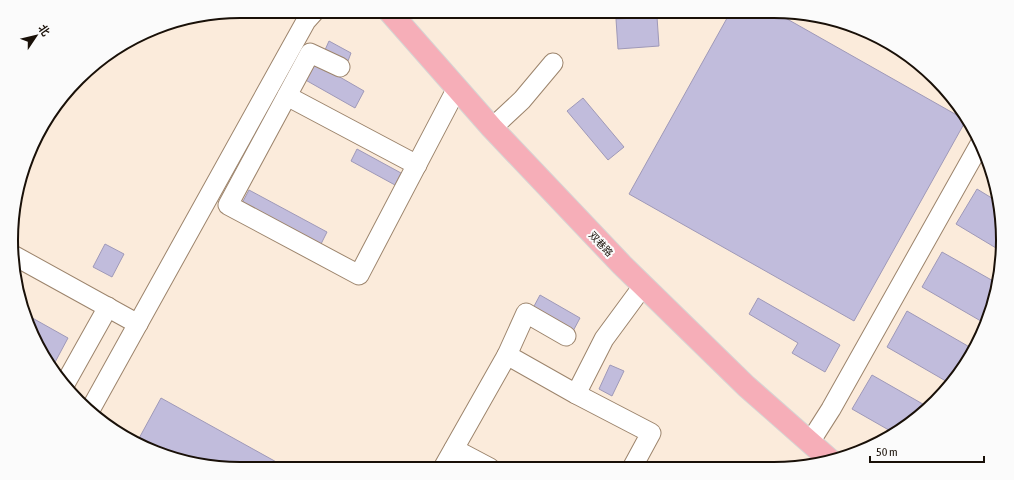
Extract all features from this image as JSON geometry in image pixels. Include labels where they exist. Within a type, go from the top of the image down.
[{"type":"main road","name":"双巷路","points":[[395,18],[492,128],[622,265],[746,386],[825,456]]},
{"type":"street","points":[[93,406],[309,18]]},
{"type":"street","points":[[340,67],[310,53],[228,205],[359,275],[457,88]]},
{"type":"street","points":[[492,128],[522,100],[553,63]]},
{"type":"street","points":[[287,96],[417,165]]},
{"type":"street","points":[[810,442],[831,409],[977,150]]},
{"type":"street","points":[[18,258],[138,324]]},
{"type":"street","points":[[576,394],[604,339],[643,286]]},
{"type":"street","points":[[68,379],[108,307]]},
{"type":"street","points":[[447,462],[507,355],[526,313],[566,336]]},
{"type":"street","points":[[507,355],[576,394],[651,433],[635,462]]},
{"type":"street","points":[[454,449],[479,462]]},
{"type":"building","points":[[657,18],[659,46],[618,49],[616,19]]},
{"type":"building","points":[[727,18],[785,18],[958,116],[963,125],[854,321],[629,194]]},
{"type":"building","points":[[329,41],[351,53],[348,61],[325,50]]},
{"type":"building","points":[[312,61],[364,91],[355,108],[302,78]]},
{"type":"building","points":[[583,98],[624,147],[608,160],[567,111]]},
{"type":"building","points":[[357,149],[401,173],[395,185],[351,161]]},
{"type":"building","points":[[977,189],[992,198],[996,225],[996,248],[956,224]]},
{"type":"building","points":[[249,190],[327,232],[319,248],[241,205]]},
{"type":"building","points":[[105,244],[124,254],[112,277],[93,267]]},
{"type":"building","points":[[942,252],[992,281],[980,321],[922,287]]},
{"type":"building","points":[[540,295],[580,318],[572,333],[532,310]]},
{"type":"building","points":[[758,298],[840,345],[825,372],[792,353],[798,343],[749,314]]},
{"type":"building","points":[[907,311],[968,346],[959,363],[945,381],[887,347]]},
{"type":"building","points":[[33,318],[68,338],[55,363],[41,338]]},
{"type":"building","points":[[610,365],[624,371],[612,396],[599,389]]},
{"type":"building","points":[[872,375],[923,404],[889,430],[852,409]]},
{"type":"building","points":[[161,398],[276,462],[225,462],[197,458],[169,450],[139,438]]}]
